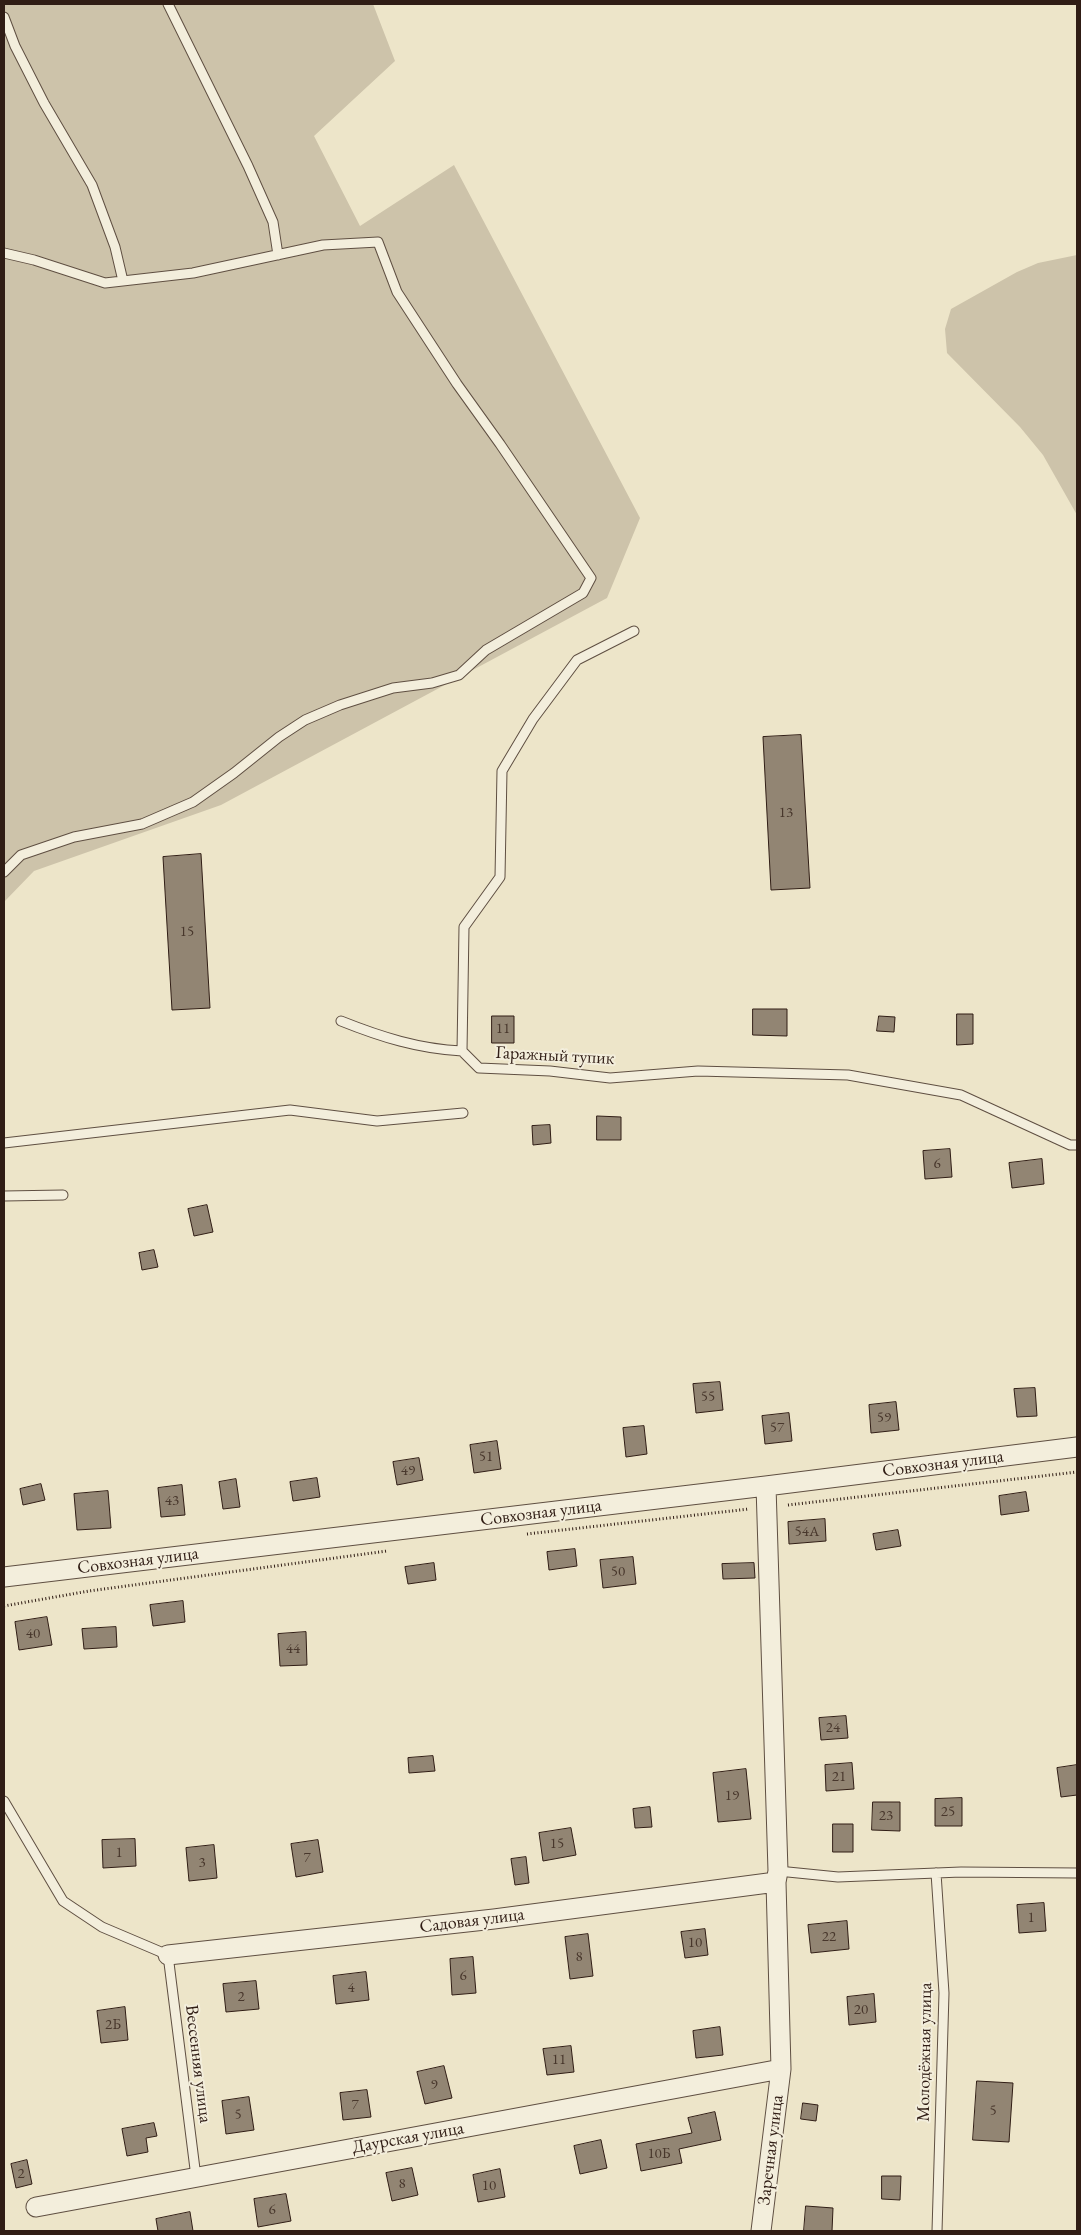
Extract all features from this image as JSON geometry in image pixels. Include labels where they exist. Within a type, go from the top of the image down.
[{"type":"street","name":"Совхозная улица","points":[[4,1577],[1077,1447]]},
{"type":"street","name":"Заречная улица","points":[[761,2231],[780,2069],[777,1876],[766,1486]]},
{"type":"street","name":"Садовая улица","points":[[168,1955],[494,1919],[777,1876]]},
{"type":"street","name":"Даурская улица","points":[[36,2207],[780,2069]]},
{"type":"lane","points":[[168,4],[248,166],[273,222],[278,255]]},
{"type":"lane","points":[[4,17],[15,46],[44,102],[92,185],[115,246],[123,281]]},
{"type":"lane","points":[[4,253],[34,260],[105,283],[193,273],[323,245],[378,242],[397,292],[457,384],[591,578],[583,593],[486,650],[459,675],[432,683],[393,688],[305,720],[193,802],[142,824],[74,837],[21,855],[4,872]]},
{"type":"lane","points":[[341,1021],[382,1038],[434,1050],[462,1052],[464,927],[500,877],[502,771],[533,719],[577,660],[634,631]]},
{"type":"lane","name":"Гаражный тупик","points":[[462,1052],[479,1068],[550,1070],[610,1078],[698,1070],[848,1075],[961,1095],[1073,1145]]},
{"type":"lane","points":[[4,1143],[290,1110],[377,1121],[463,1113]]},
{"type":"lane","points":[[4,1196],[63,1195]]},
{"type":"lane","points":[[4,1801],[63,1901],[102,1927],[168,1955]]},
{"type":"lane","points":[[777,1876],[838,1877],[936,1873],[1077,1873]]},
{"type":"lane","name":"Молодёжная улица","points":[[936,1873],[944,1993],[937,2231]]},
{"type":"lane","name":"Вессенняя улица","points":[[168,1955],[196,2177]]},
{"type":"path","points":[[788,1505],[1077,1472]]},
{"type":"path","points":[[521,1535],[755,1508]]},
{"type":"path","points":[[4,1606],[89,1591],[394,1550]]},
{"type":"shaded area","points":[[4,4],[373,4],[395,61],[314,136],[360,226],[454,165],[640,518],[607,598],[221,805],[34,871],[4,902]]},
{"type":"shaded area","points":[[1077,255],[1077,515],[1043,455],[1020,427],[947,353],[945,329],[951,309],[1017,272],[1038,263]]},
{"type":"building","points":[[801,735],[810,888],[771,890],[763,737]]},
{"type":"building","points":[[201,854],[210,1008],[172,1010],[163,857]]},
{"type":"building","points":[[753,1009],[787,1009],[787,1036],[753,1035]]},
{"type":"building","points":[[957,1014],[973,1014],[973,1044],[957,1045]]},
{"type":"building","points":[[492,1016],[514,1016],[514,1043],[492,1043]]},
{"type":"building","points":[[879,1016],[895,1017],[894,1032],[877,1031]]},
{"type":"building","points":[[597,1116],[621,1117],[621,1140],[597,1140]]},
{"type":"building","points":[[550,1125],[551,1143],[533,1145],[532,1126]]},
{"type":"building","points":[[950,1149],[952,1177],[925,1179],[923,1151]]},
{"type":"building","points":[[1042,1159],[1044,1184],[1012,1188],[1009,1163]]},
{"type":"building","points":[[207,1205],[213,1232],[194,1236],[188,1209]]},
{"type":"building","points":[[154,1250],[158,1267],[142,1270],[139,1253]]},
{"type":"building","points":[[720,1382],[723,1410],[696,1413],[693,1384]]},
{"type":"building","points":[[1035,1388],[1037,1416],[1017,1417],[1014,1389]]},
{"type":"building","points":[[896,1402],[899,1430],[871,1433],[869,1405]]},
{"type":"building","points":[[789,1413],[792,1441],[765,1444],[762,1416]]},
{"type":"building","points":[[644,1426],[647,1454],[626,1457],[623,1428]]},
{"type":"building","points":[[497,1441],[501,1469],[474,1473],[470,1445]]},
{"type":"building","points":[[419,1458],[423,1480],[397,1485],[393,1462]]},
{"type":"building","points":[[317,1478],[320,1497],[293,1501],[290,1482]]},
{"type":"building","points":[[236,1479],[240,1507],[223,1509],[219,1482]]},
{"type":"building","points":[[41,1484],[45,1500],[23,1505],[20,1489]]},
{"type":"building","points":[[182,1485],[185,1515],[161,1517],[158,1488]]},
{"type":"building","points":[[108,1491],[111,1528],[77,1530],[74,1494]]},
{"type":"building","points":[[1026,1492],[1029,1511],[1001,1515],[999,1496]]},
{"type":"building","points":[[825,1519],[826,1541],[789,1544],[788,1522]]},
{"type":"building","points":[[898,1530],[901,1546],[876,1550],[873,1534]]},
{"type":"building","points":[[575,1549],[577,1566],[549,1570],[547,1552]]},
{"type":"building","points":[[633,1557],[636,1584],[603,1588],[600,1560]]},
{"type":"building","points":[[434,1563],[436,1580],[408,1584],[405,1567]]},
{"type":"building","points":[[754,1563],[755,1578],[723,1579],[722,1564]]},
{"type":"building","points":[[183,1601],[185,1622],[153,1626],[150,1605]]},
{"type":"building","points":[[47,1617],[52,1645],[19,1650],[15,1622]]},
{"type":"building","points":[[116,1627],[117,1647],[84,1649],[82,1629]]},
{"type":"building","points":[[306,1632],[307,1665],[280,1666],[278,1634]]},
{"type":"building","points":[[846,1716],[848,1738],[821,1740],[819,1718]]},
{"type":"building","points":[[433,1756],[435,1771],[409,1773],[408,1758]]},
{"type":"building","points":[[852,1763],[854,1789],[826,1791],[825,1765]]},
{"type":"building","points":[[1077,1765],[1077,1795],[1061,1797],[1057,1768]]},
{"type":"building","points":[[746,1769],[751,1819],[718,1822],[713,1773]]},
{"type":"building","points":[[962,1798],[962,1826],[935,1826],[935,1799]]},
{"type":"building","points":[[873,1802],[900,1802],[900,1831],[872,1830]]},
{"type":"building","points":[[650,1807],[652,1827],[635,1828],[633,1809]]},
{"type":"building","points":[[833,1824],[853,1824],[853,1852],[833,1852]]},
{"type":"building","points":[[571,1828],[576,1855],[543,1861],[539,1833]]},
{"type":"building","points":[[135,1839],[136,1866],[103,1868],[102,1840]]},
{"type":"building","points":[[318,1840],[323,1872],[296,1877],[291,1844]]},
{"type":"building","points":[[214,1845],[217,1878],[189,1881],[186,1848]]},
{"type":"building","points":[[526,1857],[529,1883],[515,1885],[511,1859]]},
{"type":"building","points":[[1044,1903],[1046,1931],[1019,1933],[1017,1905]]},
{"type":"building","points":[[847,1921],[849,1949],[811,1953],[808,1925]]},
{"type":"building","points":[[705,1929],[708,1955],[685,1958],[681,1932]]},
{"type":"building","points":[[588,1934],[593,1976],[570,1979],[565,1937]]},
{"type":"building","points":[[473,1957],[476,1993],[452,1995],[450,1959]]},
{"type":"building","points":[[366,1972],[369,2000],[336,2004],[333,1976]]},
{"type":"building","points":[[256,1981],[259,2009],[226,2012],[223,1984]]},
{"type":"building","points":[[874,1994],[876,2022],[849,2025],[847,1997]]},
{"type":"building","points":[[125,2007],[128,2040],[101,2043],[97,2011]]},
{"type":"building","points":[[720,2027],[723,2055],[696,2058],[693,2031]]},
{"type":"building","points":[[571,2046],[574,2072],[547,2075],[543,2049]]},
{"type":"building","points":[[444,2066],[452,2098],[425,2104],[417,2072]]},
{"type":"building","points":[[977,2081],[1013,2083],[1009,2142],[973,2140]]},
{"type":"building","points":[[367,2090],[371,2117],[343,2120],[340,2093]]},
{"type":"building","points":[[249,2097],[254,2130],[226,2134],[222,2101]]},
{"type":"building","points":[[803,2103],[818,2105],[816,2121],[801,2119]]},
{"type":"building","points":[[715,2112],[721,2140],[679,2149],[682,2163],[641,2171],[636,2144],[692,2133],[688,2118]]},
{"type":"building","points":[[154,2123],[157,2136],[146,2138],[148,2152],[127,2156],[122,2129]]},
{"type":"building","points":[[601,2140],[607,2168],[580,2174],[574,2146]]},
{"type":"building","points":[[27,2160],[32,2184],[16,2188],[11,2164]]},
{"type":"building","points":[[412,2168],[418,2195],[392,2201],[386,2173]]},
{"type":"building","points":[[500,2169],[505,2197],[478,2202],[473,2175]]},
{"type":"building","points":[[882,2176],[901,2176],[900,2200],[882,2199]]},
{"type":"building","points":[[286,2194],[291,2221],[258,2227],[254,2199]]},
{"type":"building","points":[[806,2206],[833,2208],[832,2231],[804,2231]]},
{"type":"building","points":[[190,2212],[193,2231],[158,2231],[156,2219]]}]
